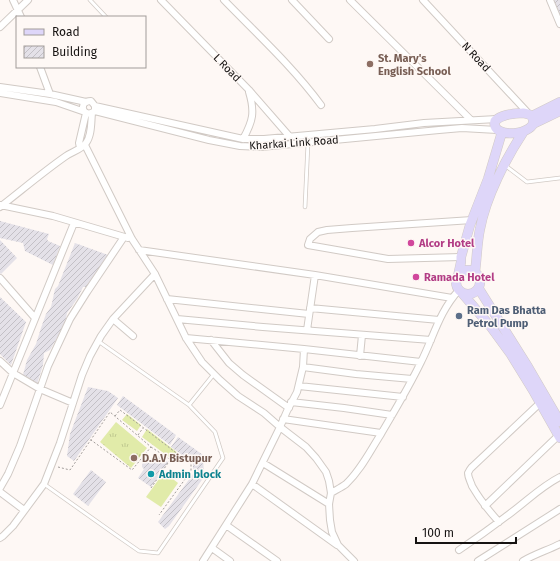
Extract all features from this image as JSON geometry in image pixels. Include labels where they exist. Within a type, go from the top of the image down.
[{"type":"main road","points":[[531,118],[560,102]]},
{"type":"main road","points":[[531,118],[530,128],[524,131],[509,134],[499,131],[494,124],[497,119],[506,115],[513,114],[531,118],[560,111]]},
{"type":"main road","points":[[499,131],[488,179],[472,220],[461,258],[456,280],[457,286],[500,338],[559,436]]},
{"type":"main road","points":[[475,272],[483,216],[510,152],[524,131]]},
{"type":"main road","points":[[458,276],[462,271],[469,270],[479,275],[481,280],[481,285],[475,292],[467,294],[461,291]]},
{"type":"main road","points":[[479,289],[528,367],[560,422]]},
{"type":"street","points":[[13,0],[21,16]]},
{"type":"street","points":[[0,27],[28,0]]},
{"type":"street","name":"L Road","points":[[161,0],[249,90],[290,137]]},
{"type":"street","points":[[224,0],[293,71],[321,105]]},
{"type":"street","points":[[292,0],[329,39]]},
{"type":"street","points":[[350,0],[471,120]]},
{"type":"street","name":"N Road","points":[[423,0],[531,118]]},
{"type":"street","points":[[550,0],[560,24]]},
{"type":"street","points":[[40,68],[50,94]]},
{"type":"street","name":"Kharkai Link Road","points":[[0,87],[50,94],[86,102],[92,101],[91,111]]},
{"type":"street","points":[[243,139],[250,127],[252,115],[252,104],[249,90]]},
{"type":"street","name":"Kharkai Link Road","points":[[0,93],[56,102],[188,135],[240,146],[261,148],[454,129],[499,131]]},
{"type":"street","points":[[86,102],[83,106],[91,111],[243,139],[290,137],[424,123],[497,119]]},
{"type":"street","points":[[1,206],[58,161],[82,146],[88,140],[91,129],[91,111]]},
{"type":"street","points":[[82,146],[132,238],[155,274],[186,338],[202,362],[238,396],[264,413],[306,447],[326,472],[331,493],[329,504],[330,520],[332,532],[338,545]]},
{"type":"street","points":[[1,206],[53,216],[132,238]]},
{"type":"street","points":[[461,258],[388,259],[308,245],[310,239],[318,232],[327,230],[472,220]]},
{"type":"street","points":[[0,405],[74,223]]},
{"type":"street","points":[[0,488],[8,474],[20,446],[48,366],[70,319],[124,237]]},
{"type":"street","points":[[139,250],[316,275],[452,298]]},
{"type":"street","points":[[0,538],[13,526],[44,484],[52,465],[82,375],[98,341],[113,320],[155,274]]},
{"type":"street","points":[[307,330],[316,275]]},
{"type":"street","points":[[0,278],[35,318]]},
{"type":"street","points":[[331,493],[346,484],[357,472],[403,397],[421,362],[444,308],[452,298],[461,291]]},
{"type":"street","points":[[167,299],[439,320]]},
{"type":"street","points":[[177,319],[431,340]]},
{"type":"street","points":[[113,320],[133,336]]},
{"type":"street","points":[[360,356],[362,335]]},
{"type":"street","points":[[186,338],[421,362]]},
{"type":"street","points":[[211,340],[234,367],[259,387],[290,405],[344,408],[392,415]]},
{"type":"street","points":[[204,561],[252,484],[297,392],[304,350]]},
{"type":"street","points":[[0,361],[13,373],[40,389],[73,403]]},
{"type":"street","points":[[302,367],[412,379]]},
{"type":"street","points":[[299,386],[403,397]]},
{"type":"street","points":[[499,522],[477,494],[468,475],[469,472],[471,468],[540,403]]},
{"type":"street","points":[[283,420],[381,433]]},
{"type":"street","points":[[485,506],[559,436]]},
{"type":"street","points":[[263,463],[329,504]]},
{"type":"street","points":[[459,550],[499,522],[536,492],[560,477]]},
{"type":"street","points":[[252,484],[338,545],[354,561]]},
{"type":"street","points":[[0,492],[24,510]]},
{"type":"street","points":[[478,561],[560,509]]},
{"type":"street","points":[[226,525],[277,561]]},
{"type":"street","points":[[523,561],[560,544]]},
{"type":"street","points":[[212,548],[230,561]]},
{"type":"lane","points":[[90,0],[105,16]]},
{"type":"lane","points":[[305,207],[308,143]]},
{"type":"lane","points":[[504,165],[527,182],[560,178]]},
{"type":"lane","points":[[44,484],[139,551],[158,553],[223,458],[214,432],[189,405],[98,341]]},
{"type":"lane","points":[[189,405],[214,374]]},
{"type":"path","points":[[115,416],[120,410],[191,464],[191,471],[159,516]]},
{"type":"path","points":[[52,465],[70,470],[110,412],[151,447],[170,460],[174,462],[179,455]]},
{"type":"path","points":[[138,436],[143,428]]},
{"type":"path","points":[[91,440],[132,470],[151,447]]},
{"type":"path","points":[[151,488],[170,460]]},
{"type":"green space","points":[[127,414],[141,425],[137,431],[122,420]]},
{"type":"green space","points":[[116,422],[147,448],[131,468],[100,442]]},
{"type":"green space","points":[[147,429],[178,453],[173,460],[142,437]]},
{"type":"green space","points":[[164,472],[178,483],[161,507],[146,497]]},
{"type":"building","points":[[552,0],[560,0],[560,17]]},
{"type":"building","points":[[0,221],[49,234],[47,239],[48,241],[60,246],[53,265],[25,251],[23,243],[0,238]]},
{"type":"building","points":[[0,240],[17,258],[1,274],[0,273]]},
{"type":"building","points":[[75,243],[108,255],[87,287],[83,287],[67,313],[65,323],[50,350],[44,353],[43,365],[37,384],[23,375],[27,360],[36,344],[46,314],[51,307],[55,289],[58,286]]},
{"type":"building","points":[[0,297],[26,322],[11,365],[0,354]]},
{"type":"building","points":[[88,387],[108,391],[118,398],[74,461],[67,456],[70,434]]},
{"type":"building","points":[[123,396],[176,435],[170,445],[117,405]]},
{"type":"building","points":[[178,437],[203,455],[204,477],[169,526],[165,529],[158,522],[193,474],[193,463],[171,447]]},
{"type":"building","name":"Admin block","points":[[155,454],[168,462],[151,487],[138,478],[144,469],[142,464],[150,461]]},
{"type":"building","points":[[91,470],[106,482],[88,506],[73,494]]},
{"type":"place","name":"St. Mary's English School","points":[[370,64]]},
{"type":"place","name":"Alcor Hotel","points":[[411,243]]},
{"type":"place","name":"Ramada Hotel","points":[[416,277]]},
{"type":"place","name":"Ram Das Bhatta Petrol Pump","points":[[459,316]]},
{"type":"place","name":"D.A.V Bistupur","points":[[134,458]]},
{"type":"place","name":"Admin block","points":[[151,474]]}]
